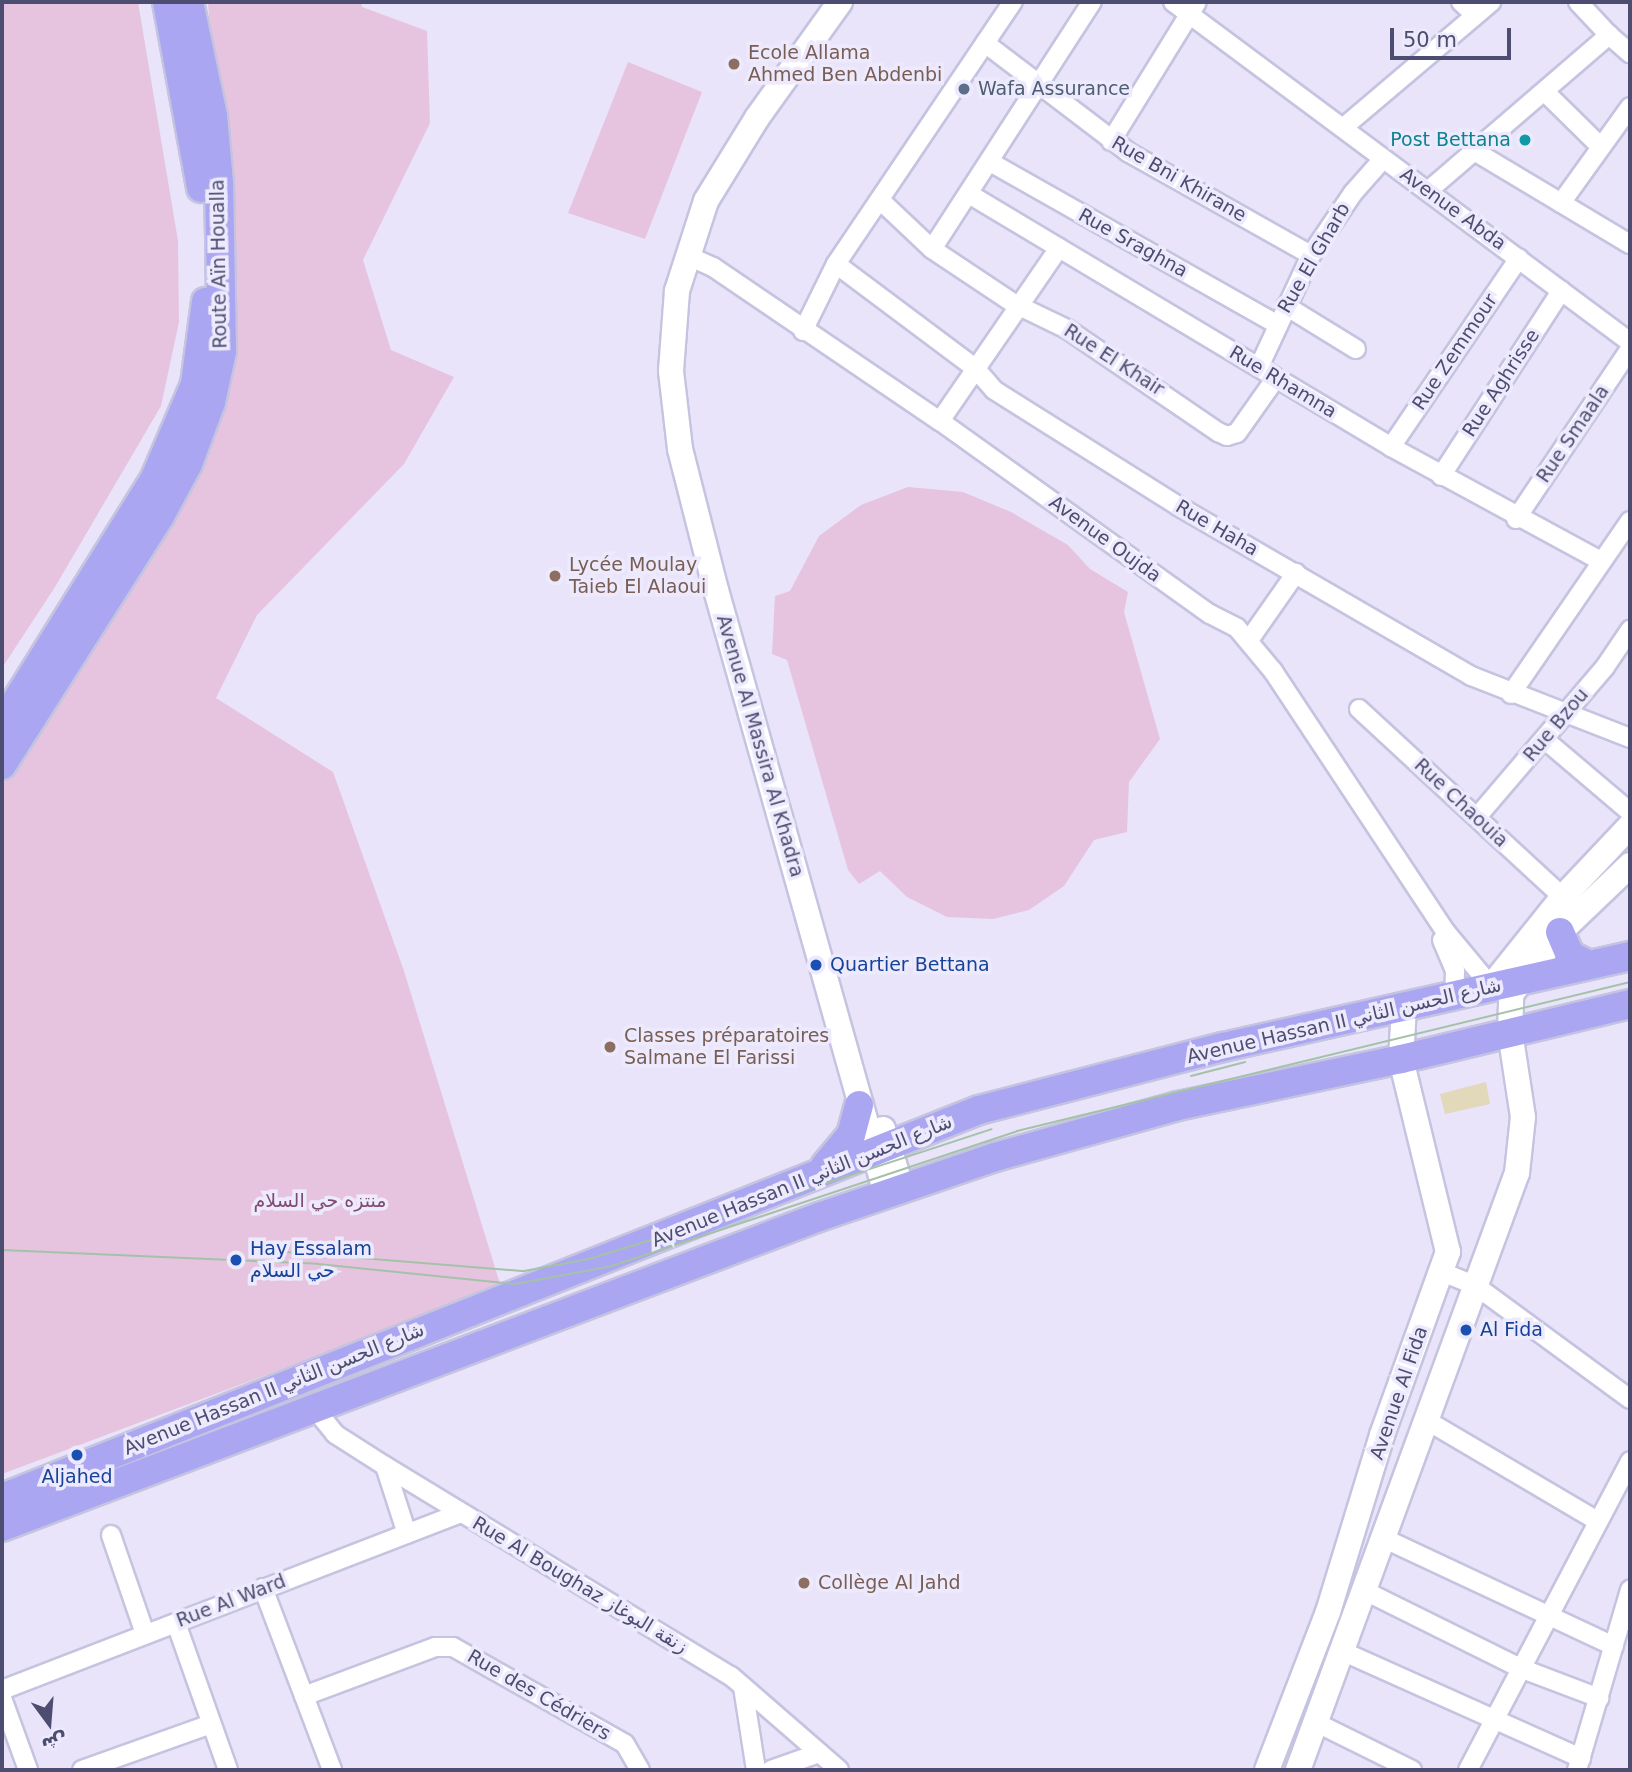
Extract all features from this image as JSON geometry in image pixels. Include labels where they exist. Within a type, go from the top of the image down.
[{"type":"highway","name":"Route Aïn Houalla","points":[[2,724],[155,478],[195,384],[206,312],[204,220],[197,153],[167,2]]},
{"type":"highway","name":"Route Aïn Houalla","points":[[2,765],[160,516],[188,464],[211,402],[222,351],[219,183],[213,116],[189,2]]},
{"type":"highway","points":[[1560,932],[1570,955],[1587,964]]},
{"type":"highway","name":"Avenue Hassan II شارع الحسن الثاني","points":[[2,1498],[534,1284],[677,1232],[820,1170],[1031,1094],[1630,956]]},
{"type":"highway","name":"Avenue Hassan II شارع الحسن الثاني","points":[[2,1527],[894,1191],[1178,1106],[1401,1059],[1509,1020],[1630,1004]]},
{"type":"highway","points":[[820,1170],[851,1135],[859,1105]]},
{"type":"main road","name":"Avenue Al Massira Al Khadra","points":[[840,2],[738,146],[706,201],[671,341],[672,400],[680,449],[859,1105],[879,1148]]},
{"type":"main road","name":"Avenue Al Massira Al Khadra","points":[[857,2],[745,160],[692,258],[685,360],[692,441],[879,1148],[894,1191]]},
{"type":"main road","points":[[1490,988],[1563,897],[1630,826]]},
{"type":"main road","points":[[1509,1020],[1518,981],[1560,932],[1630,865]]},
{"type":"main road","name":"Avenue Al Fida","points":[[1268,1770],[1328,1612],[1382,1435],[1448,1252],[1446,1232],[1401,1059],[1404,1007]]},
{"type":"main road","name":"Avenue Al Fida","points":[[1298,1770],[1476,1286],[1522,1145],[1523,1117],[1509,1020]]},
{"type":"main road","points":[[1382,1435],[1416,1447]]},
{"type":"street","points":[[803,331],[836,264],[1013,2]]},
{"type":"street","points":[[932,249],[1092,2]]},
{"type":"street","name":"Avenue Abda","points":[[1173,2],[1193,8],[1345,126],[1383,159],[1429,190],[1630,342]]},
{"type":"street","points":[[1461,2],[1475,15]]},
{"type":"street","points":[[1345,126],[1491,2]]},
{"type":"street","points":[[1578,2],[1630,53]]},
{"type":"street","points":[[1111,141],[1193,8]]},
{"type":"street","points":[[1429,190],[1609,35]]},
{"type":"street","name":"Rue Bni Khirane","points":[[985,43],[1111,141],[1311,255]]},
{"type":"street","points":[[1545,92],[1600,146]]},
{"type":"street","points":[[1561,202],[1630,107]]},
{"type":"street","points":[[1476,152],[1561,202],[1627,235]]},
{"type":"street","name":"Rue El Gharb","points":[[1259,367],[1276,324],[1311,255],[1353,193],[1383,159]]},
{"type":"street","name":"Rue Sraghna","points":[[990,162],[1276,324]]},
{"type":"street","name":"Rue Rhamna","points":[[969,194],[1391,447],[1516,519],[1601,561]]},
{"type":"street","name":"Rue El Khair","points":[[880,200],[932,249],[1013,303],[1024,305],[1227,436],[1244,425],[1276,378]]},
{"type":"street","points":[[940,421],[975,368],[1024,305],[1059,248]]},
{"type":"street","name":"Rue Zemmour","points":[[1391,447],[1519,257]]},
{"type":"street","name":"Avenue Oujda","points":[[692,258],[940,421],[1249,640],[1378,825],[1433,913],[1490,988],[1509,1020]]},
{"type":"street","name":"Rue Haha","points":[[836,264],[975,368],[993,390],[1082,447],[1296,573],[1511,694],[1630,738]]},
{"type":"street","name":"Rue Aghrisse","points":[[1441,476],[1561,291]]},
{"type":"street","points":[[1286,306],[1356,349]]},
{"type":"street","name":"Rue Smaala","points":[[1516,519],[1630,349]]},
{"type":"street","points":[[1511,694],[1630,521]]},
{"type":"street","points":[[1249,640],[1296,573]]},
{"type":"street","name":"Rue Bzou","points":[[1477,817],[1544,740],[1630,630]]},
{"type":"street","name":"Rue Chaouia","points":[[1359,709],[1563,897]]},
{"type":"street","points":[[1544,740],[1630,812]]},
{"type":"street","name":"Avenue Oujda","points":[[1433,913],[1455,971],[1454,996]]},
{"type":"street","points":[[1442,1272],[1476,1286],[1630,1399]]},
{"type":"street","name":"Rue Al Boughaz زنقة البوغاز","points":[[315,1409],[335,1434],[743,1686],[839,1770]]},
{"type":"street","points":[[1426,1420],[1596,1520]]},
{"type":"street","points":[[1468,1770],[1545,1616],[1630,1461]]},
{"type":"street","points":[[385,1466],[407,1534]]},
{"type":"street","name":"Rue Al Ward","points":[[2,1690],[460,1513]]},
{"type":"street","points":[[111,1535],[145,1634]]},
{"type":"street","points":[[1383,1538],[1614,1646]]},
{"type":"street","points":[[263,1588],[332,1770]]},
{"type":"street","points":[[1344,1651],[1579,1764],[1630,1590]]},
{"type":"street","points":[[1365,1591],[1520,1668],[1599,1698]]},
{"type":"street","points":[[176,1623],[228,1770]]},
{"type":"street","name":"Rue des Cédriers","points":[[304,1696],[435,1647],[453,1647],[625,1744],[640,1770]]},
{"type":"street","points":[[743,1686],[755,1770]]},
{"type":"street","points":[[2,1698],[28,1770]]},
{"type":"street","points":[[1317,1723],[1412,1770]]},
{"type":"street","points":[[82,1770],[211,1724]]},
{"type":"street","points":[[771,1770],[819,1753]]},
{"type":"green space","points":[[2,2],[138,2],[178,241],[179,322],[161,406],[55,587],[2,668]]},
{"type":"green space","name":"منتزه حي السلام","points":[[208,2],[361,2],[362,7],[427,31],[430,123],[363,260],[391,350],[454,377],[404,464],[257,615],[216,698],[333,772],[404,971],[501,1287],[2,1474],[2,752],[151,515],[228,294]]},
{"type":"green space","points":[[628,62],[702,92],[645,239],[568,213]]},
{"type":"green space","points":[[908,487],[963,492],[1011,512],[1068,545],[1090,569],[1128,592],[1124,612],[1160,739],[1129,782],[1127,832],[1094,840],[1064,886],[1029,910],[993,919],[947,917],[907,897],[880,871],[859,884],[848,870],[787,660],[772,654],[775,596],[790,591],[819,536],[861,505]]},
{"type":"shaded area","points":[[1486,1082],[1490,1104],[1445,1114],[1440,1094]]},
{"type":"tram line","points":[[2,1250],[318,1264],[515,1284],[612,1266],[1017,1131],[1630,982]]},
{"type":"tram line","points":[[1191,1076],[1245,1062]]},
{"type":"tram line","points":[[286,1252],[524,1271],[589,1259],[992,1129]]},
{"type":"place","name":"Ecole Allama Ahmed Ben Abdenbi","points":[[734,64]]},
{"type":"place","name":"Wafa Assurance","points":[[964,89]]},
{"type":"place","name":"Post Bettana","points":[[1525,140]]},
{"type":"place","name":"Lycée Moulay Taieb El Alaoui","points":[[555,576]]},
{"type":"place","name":"Quartier Bettana","points":[[816,965]]},
{"type":"place","name":"Classes préparatoires Salmane El Farissi","points":[[610,1047]]},
{"type":"place","name":"Hay Essalam حي السلام","points":[[236,1260]]},
{"type":"place","name":"Al Fida","points":[[1466,1330]]},
{"type":"place","name":"Aljahed","points":[[77,1455]]},
{"type":"place","name":"Collège Al Jahd","points":[[804,1583]]}]
